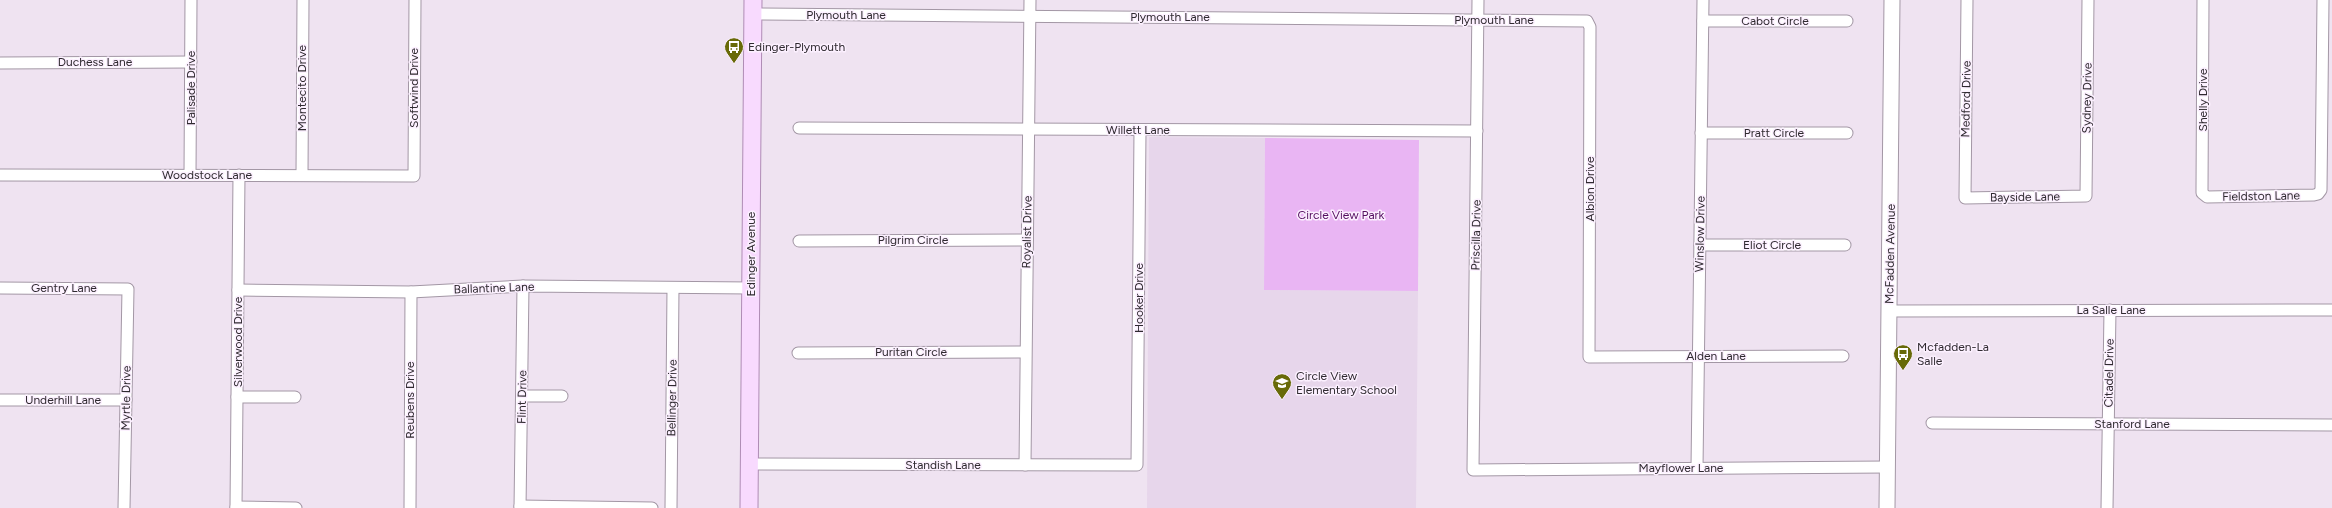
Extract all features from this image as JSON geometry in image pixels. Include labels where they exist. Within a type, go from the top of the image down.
[{"type":"main road","name":"Edinger Avenue","points":[[749,508],[753,7]]},
{"type":"street","name":"Palisade Drive","points":[[190,175],[191,0]]},
{"type":"street","name":"Montecito Drive","points":[[302,175],[303,0]]},
{"type":"street","name":"Softwind Drive","points":[[414,176],[415,0]]},
{"type":"street","name":"Royalist Drive","points":[[1025,465],[1025,352],[1030,0]]},
{"type":"street","name":"Priscilla Drive","points":[[1473,470],[1478,0]]},
{"type":"street","name":"Winslow Drive","points":[[1697,468],[1703,0]]},
{"type":"street","name":"McFadden Avenue","points":[[1887,508],[1892,0]]},
{"type":"street","name":"Medford Drive","points":[[1965,198],[1967,0]]},
{"type":"street","name":"Sydney Drive","points":[[2086,196],[2088,0]]},
{"type":"street","name":"Shelly Drive","points":[[2203,0],[2202,194],[2207,197]]},
{"type":"street","name":"Fieldston Lane","points":[[2207,197],[2318,194],[2322,185],[2323,0]]},
{"type":"street","name":"Plymouth Lane","points":[[753,7],[1029,16],[1587,21]]},
{"type":"street","name":"Cabot Circle","points":[[1703,20],[1847,21]]},
{"type":"street","name":"Albion Drive","points":[[1587,21],[1590,27],[1589,357]]},
{"type":"street","name":"Duchess Lane","points":[[0,63],[191,62]]},
{"type":"street","name":"Willett Lane","points":[[799,128],[1477,131]]},
{"type":"street","name":"Hooker Drive","points":[[1137,466],[1140,130]]},
{"type":"street","name":"Pratt Circle","points":[[1701,133],[1847,133]]},
{"type":"street","name":"Woodstock Lane","points":[[0,175],[414,176]]},
{"type":"street","name":"Silverwood Drive","points":[[236,507],[239,175]]},
{"type":"street","name":"Bayside Lane","points":[[1965,198],[2086,196]]},
{"type":"street","name":"Pilgrim Circle","points":[[799,241],[1027,240]]},
{"type":"street","name":"Eliot Circle","points":[[1700,245],[1845,245]]},
{"type":"street","name":"Ballantine Lane","points":[[238,290],[411,292],[523,286],[751,288]]},
{"type":"street","name":"Flint Drive","points":[[520,507],[523,286]]},
{"type":"street","name":"Gentry Lane","points":[[0,288],[128,289]]},
{"type":"street","name":"Bellinger Drive","points":[[670,508],[673,288]]},
{"type":"street","name":"Myrtle Drive","points":[[124,508],[128,289]]},
{"type":"street","name":"Reubens Drive","points":[[410,508],[411,292]]},
{"type":"street","name":"Citadel Drive","points":[[2107,508],[2110,310]]},
{"type":"street","name":"La Salle Lane","points":[[1889,311],[2332,310]]},
{"type":"street","name":"Puritan Circle","points":[[798,353],[1025,352]]},
{"type":"street","name":"Alden Lane","points":[[1589,357],[1843,356]]},
{"type":"street","points":[[522,396],[562,396]]},
{"type":"street","points":[[237,397],[295,397]]},
{"type":"street","name":"Underhill Lane","points":[[0,400],[126,400]]},
{"type":"street","name":"Stanford Lane","points":[[1932,423],[2332,425]]},
{"type":"street","name":"Standish Lane","points":[[749,464],[1137,466]]},
{"type":"street","name":"Mayflower Lane","points":[[1473,470],[1888,467]]},
{"type":"street","points":[[236,507],[296,508]]},
{"type":"street","points":[[520,507],[652,508]]},
{"type":"shaded area","name":"Circle View Elementary School","points":[[1149,137],[1265,138],[1264,290],[1418,291],[1416,508],[1147,508]]},
{"type":"green space","name":"Circle View Park","points":[[1265,138],[1419,140],[1418,291],[1264,290]]},
{"type":"place","name":"Edinger-Plymouth","points":[[734,64]]},
{"type":"place","name":"Mcfadden-La Salle","points":[[1903,371]]},
{"type":"place","name":"Circle View Elementary School","points":[[1282,400]]}]
